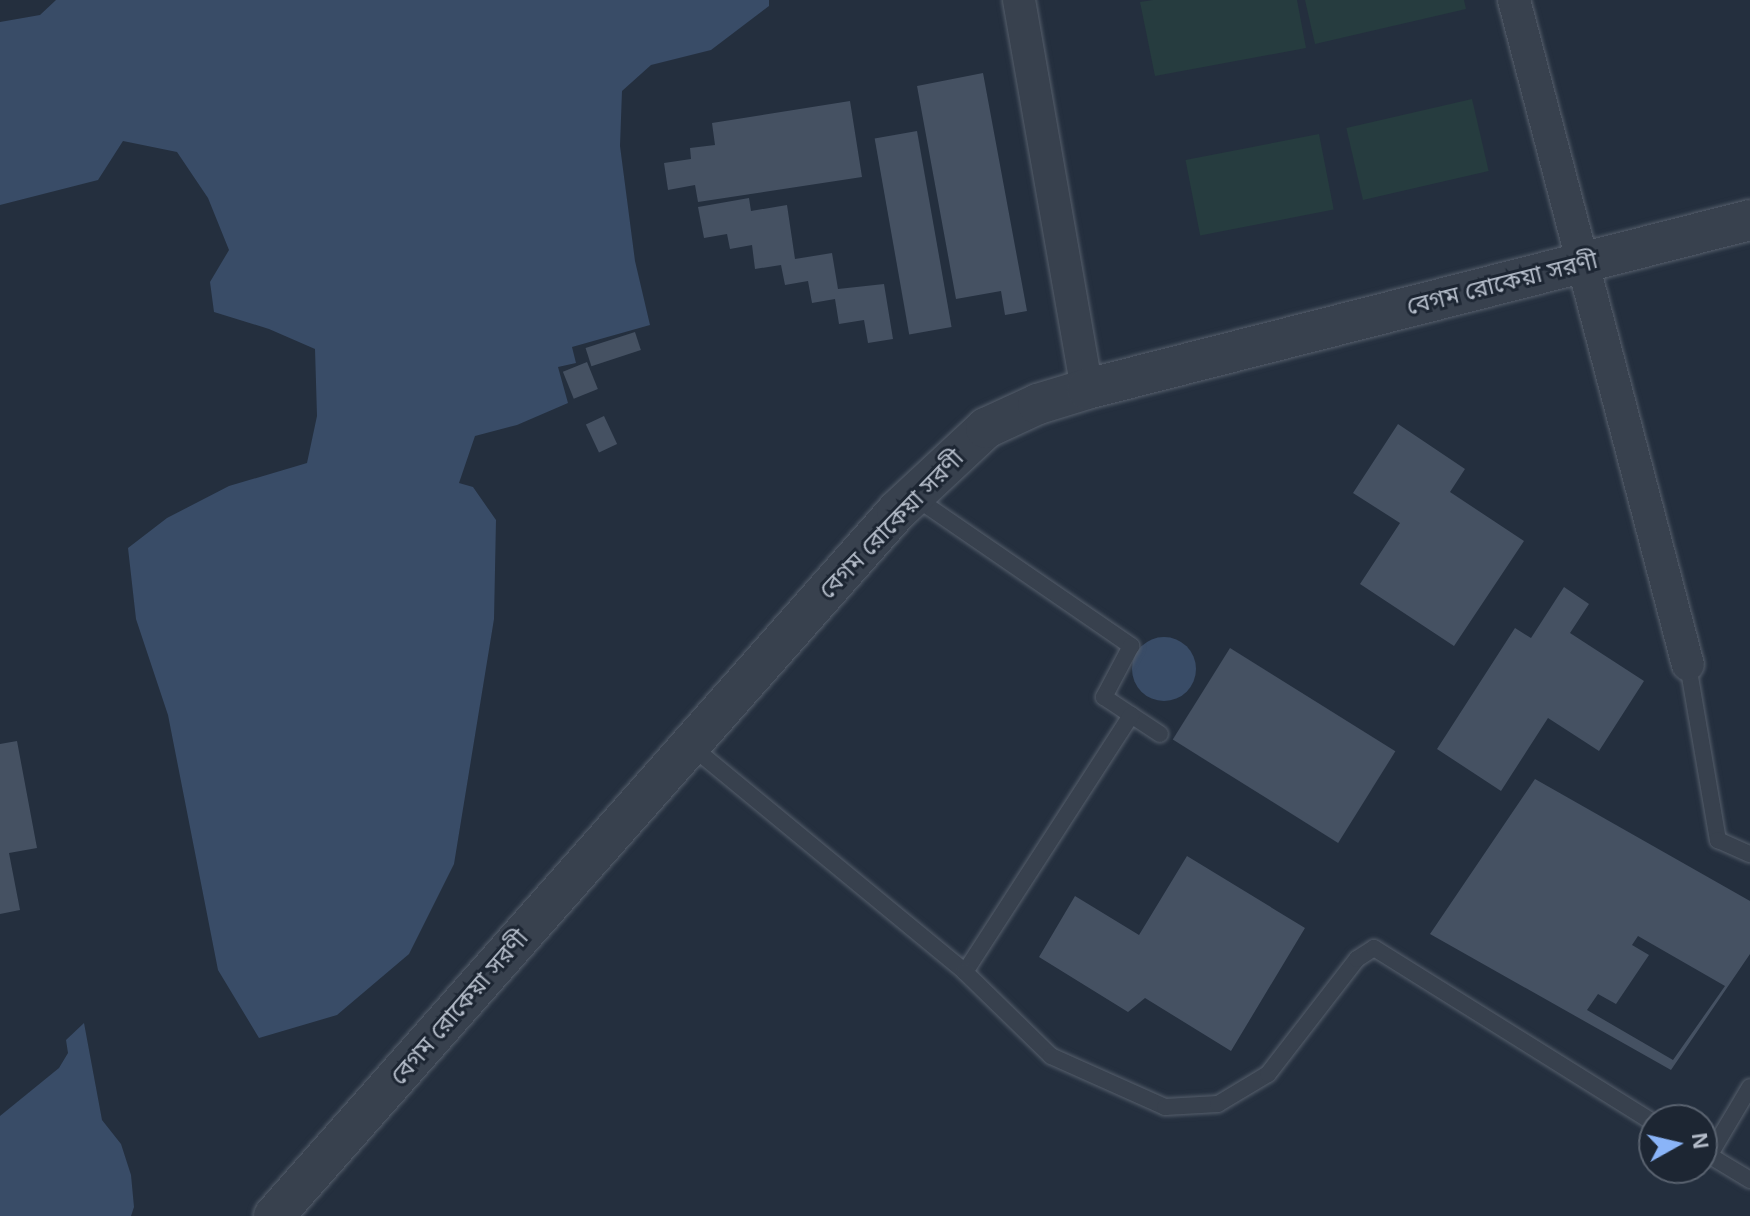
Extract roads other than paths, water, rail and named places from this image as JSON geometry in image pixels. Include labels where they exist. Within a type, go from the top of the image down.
[{"type":"street","points":[[1019,0],[1087,389]]},
{"type":"street","points":[[1514,0],[1688,665]]},
{"type":"street","name":"বেগম রোকেয়া সরণী","points":[[274,1216],[912,495],[986,428],[1038,404],[1087,389],[1750,220]]},
{"type":"lane","points":[[912,495],[1131,646],[1104,697],[1160,734]]},
{"type":"lane","points":[[1688,665],[1718,840],[1750,854]]},
{"type":"lane","points":[[965,972],[1131,715]]},
{"type":"lane","points":[[690,745],[965,972],[1051,1056],[1165,1107],[1218,1104],[1268,1074],[1357,959],[1374,948],[1638,1113]]},
{"type":"lane","points":[[1718,1136],[1750,1087]]},
{"type":"lane","points":[[1718,1161],[1750,1180]]},
{"type":"water","points":[[56,0],[769,0],[769,6],[711,50],[651,65],[622,91],[620,146],[635,261],[650,325],[572,347],[576,363],[558,367],[568,403],[517,425],[475,436],[459,483],[473,487],[496,520],[494,619],[454,864],[409,954],[337,1015],[259,1038],[218,970],[168,715],[136,619],[128,548],[167,518],[229,486],[307,463],[317,416],[315,349],[269,329],[214,312],[210,282],[229,250],[208,198],[177,152],[123,141],[98,180],[0,205],[0,22],[40,15]]},
{"type":"water","points":[[1164,637],[1182,643],[1190,651],[1196,669],[1190,687],[1182,695],[1164,701],[1146,695],[1138,687],[1132,669],[1138,651],[1146,643]]},
{"type":"water","points":[[84,1023],[102,1120],[121,1144],[131,1175],[134,1207],[131,1216],[0,1216],[0,1116],[59,1068],[68,1053],[66,1040]]}]
